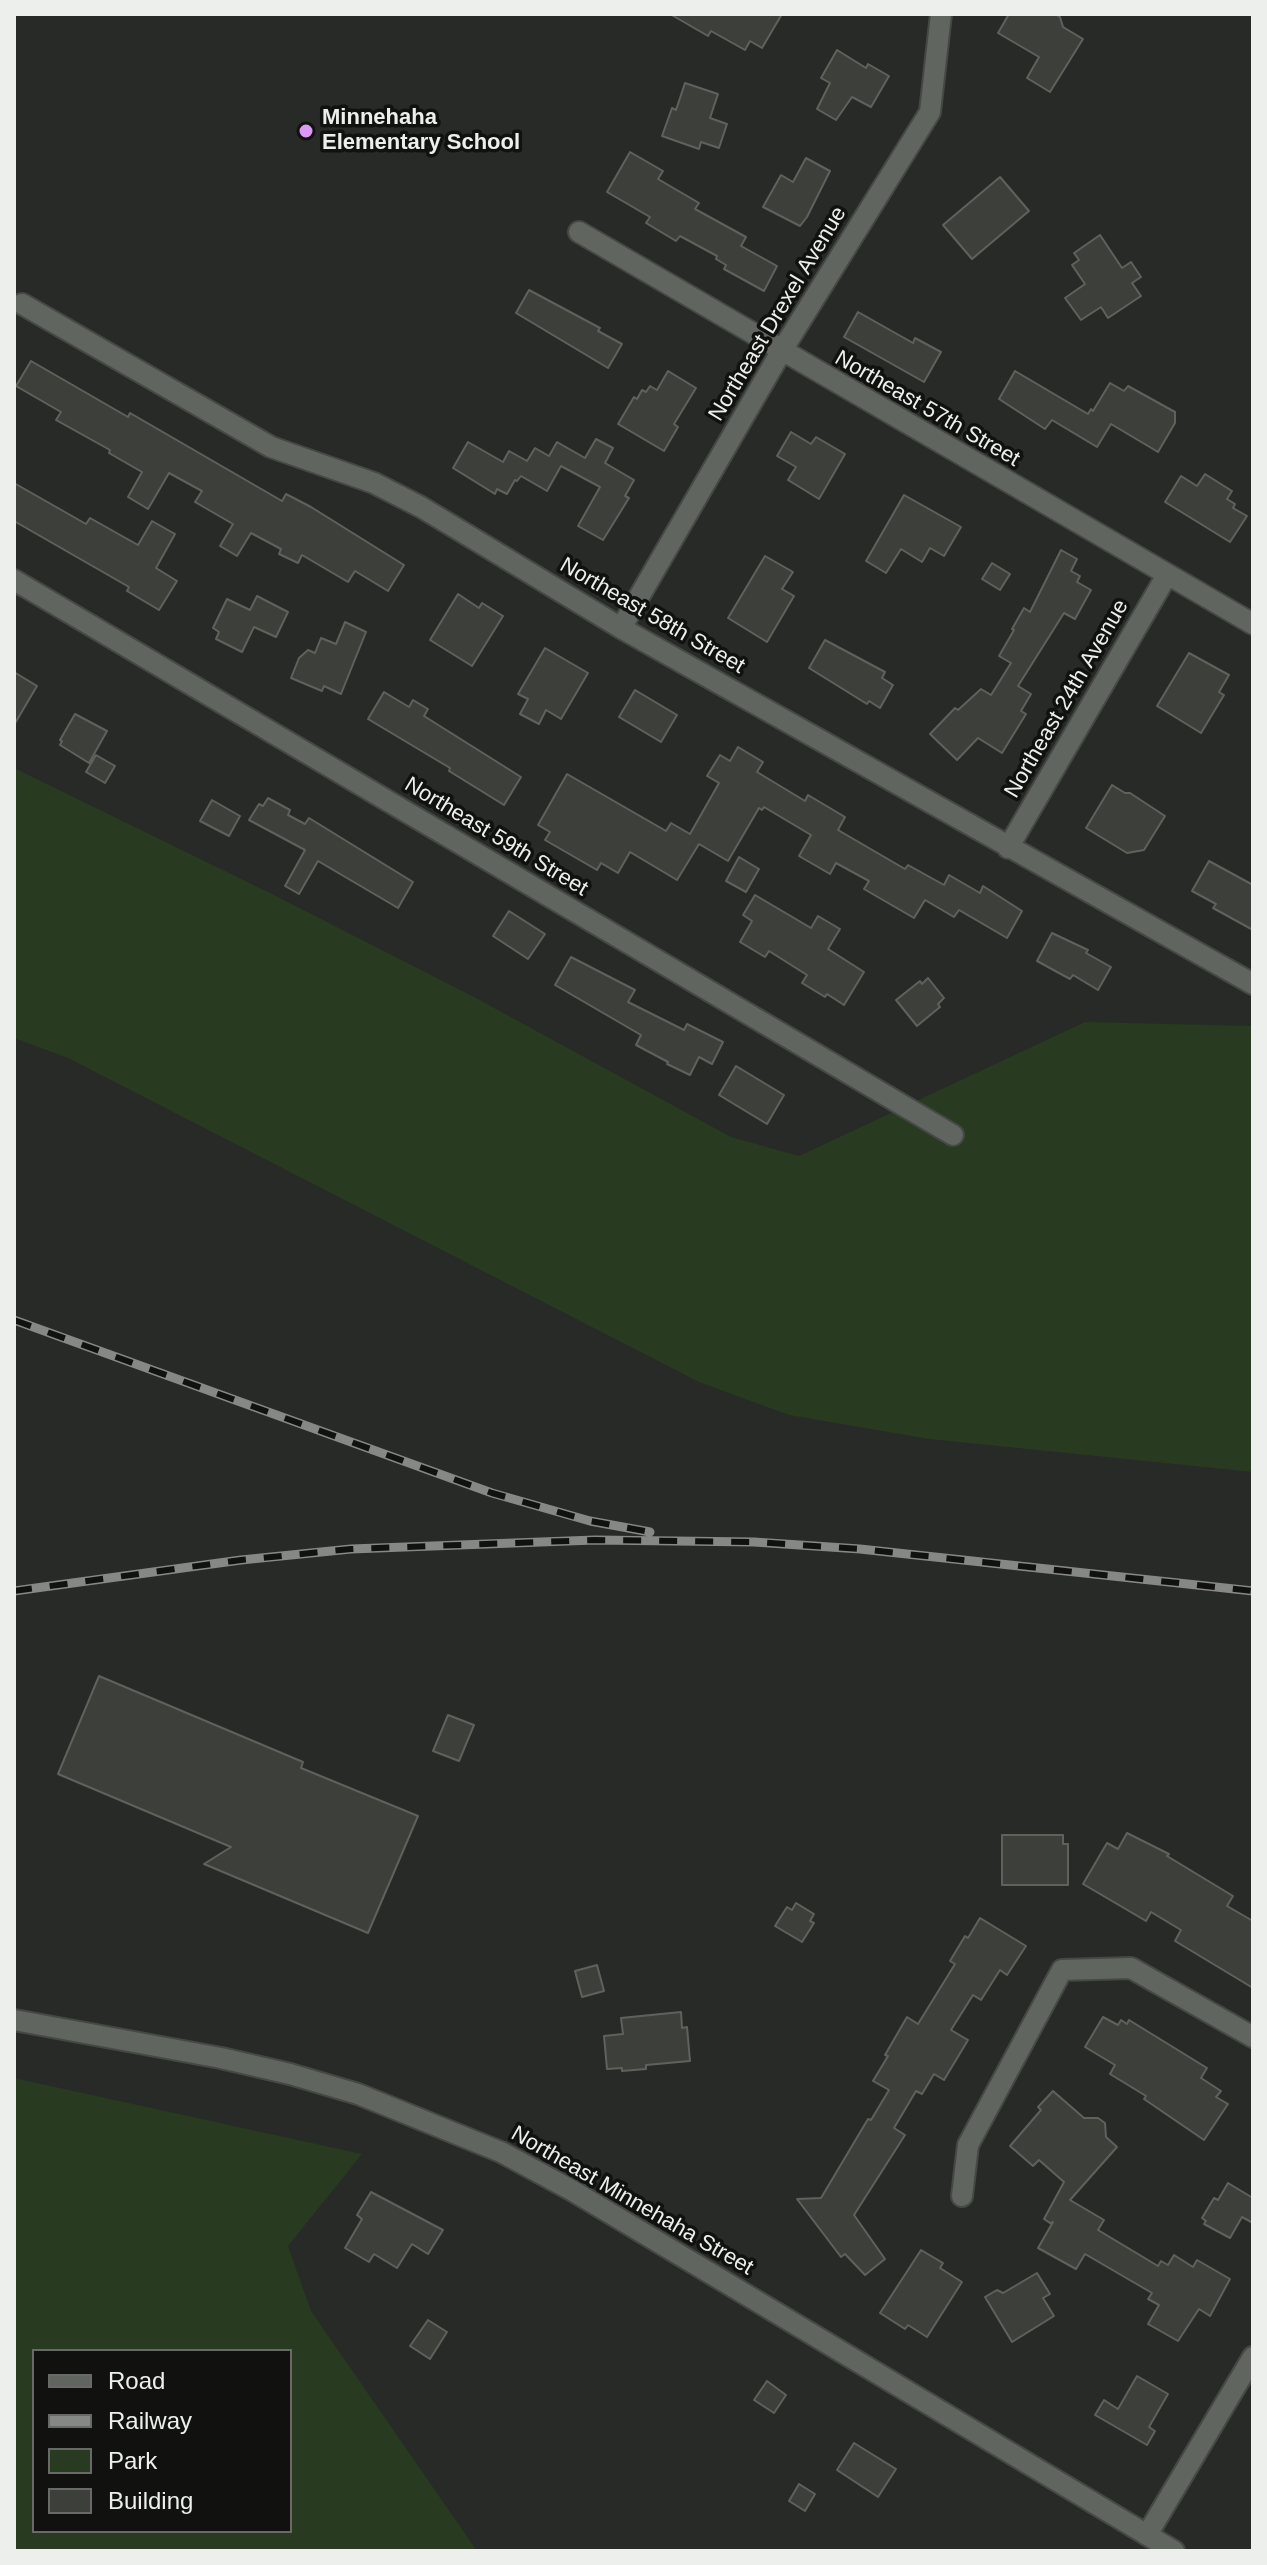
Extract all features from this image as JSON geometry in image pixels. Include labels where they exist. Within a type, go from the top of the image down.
[{"type":"street","name":"Northeast Drexel Avenue","points":[[621,628],[781,352],[930,112],[941,14]]},
{"type":"street","name":"Northeast 57th Street","points":[[579,232],[1253,624]]},
{"type":"street","name":"Northeast 58th Street","points":[[22,304],[271,447],[374,483],[421,507],[621,628],[1253,984]]},
{"type":"street","name":"Northeast 24th Avenue","points":[[1008,848],[1167,575]]},
{"type":"street","name":"Northeast 59th Street","points":[[14,580],[953,1135]]},
{"type":"street","points":[[962,2196],[968,2145],[1062,1970],[1131,1968],[1253,2037]]},
{"type":"street","name":"Northeast Minnehaha Street","points":[[14,2020],[194,2052],[290,2074],[371,2099],[501,2152],[573,2191],[1174,2551]]},
{"type":"street","points":[[1147,2535],[1253,2357]]},
{"type":"green space","points":[[14,768],[474,997],[731,1137],[799,1156],[1085,1022],[1253,1026],[1253,1472],[929,1439],[789,1415],[699,1382],[68,1058],[14,1038]]},
{"type":"green space","points":[[14,2078],[362,2154],[288,2246],[311,2311],[477,2551],[14,2551]]},
{"type":"building","points":[[670,14],[782,14],[762,48],[750,41],[745,50],[711,31],[708,36]]},
{"type":"building","points":[[1009,14],[1055,14],[1060,17],[1063,27],[1083,39],[1050,92],[1027,78],[1039,57],[998,33]]},
{"type":"building","points":[[837,50],[866,68],[868,64],[889,76],[871,107],[852,97],[836,120],[817,109],[830,83],[821,78]]},
{"type":"building","points":[[685,83],[718,94],[710,118],[727,124],[719,148],[701,142],[699,149],[662,136],[672,108],[676,110]]},
{"type":"building","points":[[630,152],[663,171],[658,179],[699,203],[695,209],[746,237],[741,246],[777,266],[764,291],[724,269],[726,265],[716,259],[717,256],[680,236],[676,241],[646,223],[650,217],[607,192]]},
{"type":"building","points":[[806,158],[830,171],[800,226],[763,207],[781,175],[793,182]]},
{"type":"building","points":[[1000,177],[1029,211],[972,259],[943,225]]},
{"type":"building","points":[[1100,235],[1122,268],[1131,262],[1141,277],[1132,283],[1141,296],[1108,318],[1101,307],[1081,320],[1065,298],[1085,284],[1072,265],[1079,260],[1074,253]]},
{"type":"building","points":[[529,290],[600,328],[598,331],[622,344],[608,368],[516,313]]},
{"type":"building","points":[[858,312],[913,343],[915,338],[941,352],[924,382],[844,337]]},
{"type":"building","points":[[31,361],[128,417],[130,413],[282,501],[286,494],[311,507],[404,565],[388,591],[355,571],[348,582],[302,555],[298,563],[279,554],[281,549],[251,533],[237,556],[220,546],[233,524],[195,502],[202,491],[169,473],[148,509],[128,497],[142,472],[56,420],[61,412],[16,386]]},
{"type":"building","points":[[668,371],[696,388],[674,424],[678,427],[664,451],[618,424],[634,397],[637,399],[642,390],[646,392],[650,386],[657,390]]},
{"type":"building","points":[[1015,371],[1088,414],[1110,383],[1124,391],[1128,386],[1175,412],[1175,423],[1158,452],[1111,424],[1097,447],[1052,420],[1045,429],[999,399]]},
{"type":"building","points":[[791,432],[811,444],[816,437],[845,454],[819,499],[788,480],[796,467],[777,456]]},
{"type":"building","points":[[596,439],[613,448],[605,463],[634,480],[625,496],[629,498],[603,540],[578,526],[600,487],[561,466],[547,491],[521,476],[507,494],[497,489],[495,494],[453,468],[468,442],[503,462],[509,451],[527,461],[535,448],[549,456],[557,442],[585,458]]},
{"type":"building","points":[[1205,474],[1232,491],[1227,499],[1235,504],[1233,508],[1247,516],[1230,542],[1165,502],[1181,476],[1197,486]]},
{"type":"building","points":[[14,483],[86,524],[90,518],[138,545],[152,521],[175,534],[156,568],[177,581],[159,610],[127,591],[129,587],[14,521]]},
{"type":"building","points":[[904,495],[961,527],[944,556],[930,548],[922,562],[901,549],[886,573],[866,561]]},
{"type":"building","points":[[1061,550],[1077,559],[1071,571],[1080,576],[1077,582],[1091,590],[1075,619],[1064,613],[1018,686],[1031,694],[1021,711],[1026,714],[1002,753],[978,738],[957,760],[930,734],[955,708],[958,710],[981,689],[991,695],[1011,663],[999,656],[1012,629],[1024,608],[1030,612]]},
{"type":"building","points":[[765,556],[793,572],[782,589],[794,596],[767,642],[728,618]]},
{"type":"building","points":[[992,563],[1010,574],[1000,590],[982,579]]},
{"type":"building","points":[[458,594],[479,608],[482,603],[503,616],[472,666],[430,640]]},
{"type":"building","points":[[257,596],[288,612],[276,637],[254,627],[242,652],[216,639],[219,632],[213,628],[227,599],[250,610]]},
{"type":"building","points":[[345,622],[366,632],[341,694],[324,686],[322,691],[291,678],[299,658],[308,650],[315,653],[321,638],[336,644]]},
{"type":"building","points":[[825,640],[885,672],[882,678],[893,685],[880,708],[869,701],[867,704],[809,668]]},
{"type":"building","points":[[545,648],[588,673],[561,719],[546,710],[539,724],[520,714],[528,699],[518,694]]},
{"type":"building","points":[[1189,653],[1229,675],[1219,692],[1224,695],[1201,733],[1157,706]]},
{"type":"building","points":[[14,672],[37,686],[14,725]]},
{"type":"building","points":[[635,690],[677,715],[661,742],[619,717]]},
{"type":"building","points":[[384,692],[409,707],[413,700],[428,709],[424,716],[521,777],[504,805],[449,771],[450,768],[368,719]]},
{"type":"building","points":[[75,714],[107,731],[89,763],[60,745]]},
{"type":"building","points":[[738,747],[763,762],[757,772],[805,801],[808,795],[845,817],[838,830],[905,869],[908,865],[944,885],[949,875],[980,893],[983,886],[1022,911],[1007,938],[959,910],[954,917],[925,900],[914,918],[864,889],[869,881],[836,863],[830,874],[799,856],[811,835],[764,807],[762,810],[759,808],[728,861],[699,844],[677,880],[630,852],[618,873],[601,863],[597,870],[545,840],[550,832],[538,825],[567,774],[666,831],[671,823],[690,834],[719,783],[707,776],[720,755],[730,761]]},
{"type":"building","points":[[96,755],[115,766],[105,783],[86,772]]},
{"type":"building","points":[[1112,785],[1165,816],[1144,850],[1127,853],[1086,828]]},
{"type":"building","points":[[268,798],[290,810],[288,815],[305,824],[309,818],[413,882],[398,908],[318,861],[299,894],[285,886],[305,850],[249,820],[259,804],[263,806]]},
{"type":"building","points":[[212,800],[240,816],[229,836],[200,821]]},
{"type":"building","points":[[739,857],[759,869],[746,892],[726,881]]},
{"type":"building","points":[[1209,861],[1253,885],[1253,930],[1213,908],[1216,904],[1192,891]]},
{"type":"building","points":[[755,895],[811,928],[818,916],[840,929],[828,949],[864,972],[844,1005],[802,983],[807,975],[769,951],[765,957],[740,942],[752,921],[743,915]]},
{"type":"building","points":[[509,911],[545,934],[528,959],[493,936]]},
{"type":"building","points":[[1052,933],[1088,950],[1086,953],[1111,967],[1098,990],[1073,975],[1070,979],[1037,961]]},
{"type":"building","points":[[571,957],[635,990],[628,1002],[684,1030],[687,1024],[723,1042],[712,1064],[699,1057],[690,1075],[667,1064],[636,1045],[641,1035],[555,985]]},
{"type":"building","points":[[928,978],[944,998],[938,1004],[940,1007],[917,1026],[896,1000]]},
{"type":"building","points":[[736,1066],[784,1095],[767,1124],[719,1095]]},
{"type":"building","points":[[99,1676],[303,1762],[301,1768],[418,1816],[368,1933],[204,1864],[231,1847],[58,1774]]},
{"type":"building","points":[[448,1715],[474,1725],[459,1761],[433,1751]]},
{"type":"building","points":[[1127,1833],[1169,1854],[1167,1856],[1233,1896],[1227,1906],[1253,1921],[1253,1988],[1175,1941],[1181,1930],[1151,1912],[1146,1921],[1083,1884],[1107,1843],[1118,1849]]},
{"type":"building","points":[[1002,1835],[1063,1835],[1063,1844],[1068,1844],[1068,1885],[1002,1885]]},
{"type":"building","points":[[796,1903],[814,1914],[810,1921],[814,1923],[802,1942],[775,1926],[787,1907],[792,1910]]},
{"type":"building","points":[[980,1918],[1026,1946],[1007,1975],[1000,1970],[981,2000],[973,1995],[951,2030],[968,2040],[944,2080],[934,2074],[922,2094],[916,2091],[894,2128],[905,2135],[854,2215],[885,2259],[865,2275],[845,2254],[841,2257],[797,2199],[821,2198],[889,2090],[873,2081],[888,2056],[885,2055],[907,2017],[918,2024],[955,1964],[950,1961]]},
{"type":"building","points":[[597,1965],[604,1991],[582,1997],[575,1971]]},
{"type":"building","points":[[681,2012],[682,2028],[687,2027],[690,2061],[646,2065],[646,2069],[607,2069],[604,2036],[623,2034],[621,2018]]},
{"type":"building","points":[[1103,2017],[1118,2025],[1121,2020],[1127,2024],[1129,2020],[1207,2068],[1201,2078],[1221,2091],[1216,2097],[1228,2104],[1204,2140],[1144,2099],[1146,2096],[1110,2074],[1115,2065],[1085,2047]]},
{"type":"building","points":[[1053,2091],[1084,2118],[1098,2118],[1105,2123],[1106,2137],[1117,2147],[1070,2200],[1104,2220],[1098,2230],[1158,2266],[1161,2261],[1168,2265],[1174,2255],[1193,2267],[1197,2260],[1230,2279],[1210,2316],[1199,2309],[1178,2341],[1148,2324],[1159,2305],[1148,2299],[1152,2293],[1085,2254],[1076,2269],[1038,2248],[1053,2222],[1044,2219],[1064,2182],[1039,2160],[1033,2166],[1010,2146]]},
{"type":"building","points":[[1228,2183],[1253,2198],[1253,2223],[1242,2217],[1230,2238],[1204,2224],[1206,2221],[1202,2218]]},
{"type":"building","points":[[371,2192],[443,2230],[428,2254],[412,2244],[397,2268],[374,2254],[369,2262],[345,2248],[362,2219],[357,2215]]},
{"type":"building","points":[[921,2250],[943,2263],[940,2268],[962,2282],[927,2337],[908,2325],[905,2329],[880,2313]]},
{"type":"building","points":[[1037,2273],[1050,2294],[1043,2298],[1054,2316],[1012,2342],[985,2297],[997,2290],[1003,2293]]},
{"type":"building","points":[[428,2320],[447,2332],[430,2359],[410,2346]]},
{"type":"building","points":[[1137,2376],[1168,2394],[1149,2427],[1155,2431],[1147,2445],[1095,2415],[1104,2400],[1118,2409]]},
{"type":"building","points":[[767,2381],[786,2395],[774,2413],[754,2400]]},
{"type":"building","points":[[854,2443],[896,2469],[878,2497],[837,2470]]},
{"type":"building","points":[[799,2484],[815,2494],[805,2511],[789,2501]]},
{"type":"railway","points":[[14,1320],[492,1493],[590,1521],[650,1532]]},
{"type":"railway","points":[[14,1591],[241,1560],[351,1549],[595,1540],[754,1542],[860,1549],[1253,1591]]},
{"type":"place","name":"Minnehaha Elementary School","points":[[306,131]]}]
